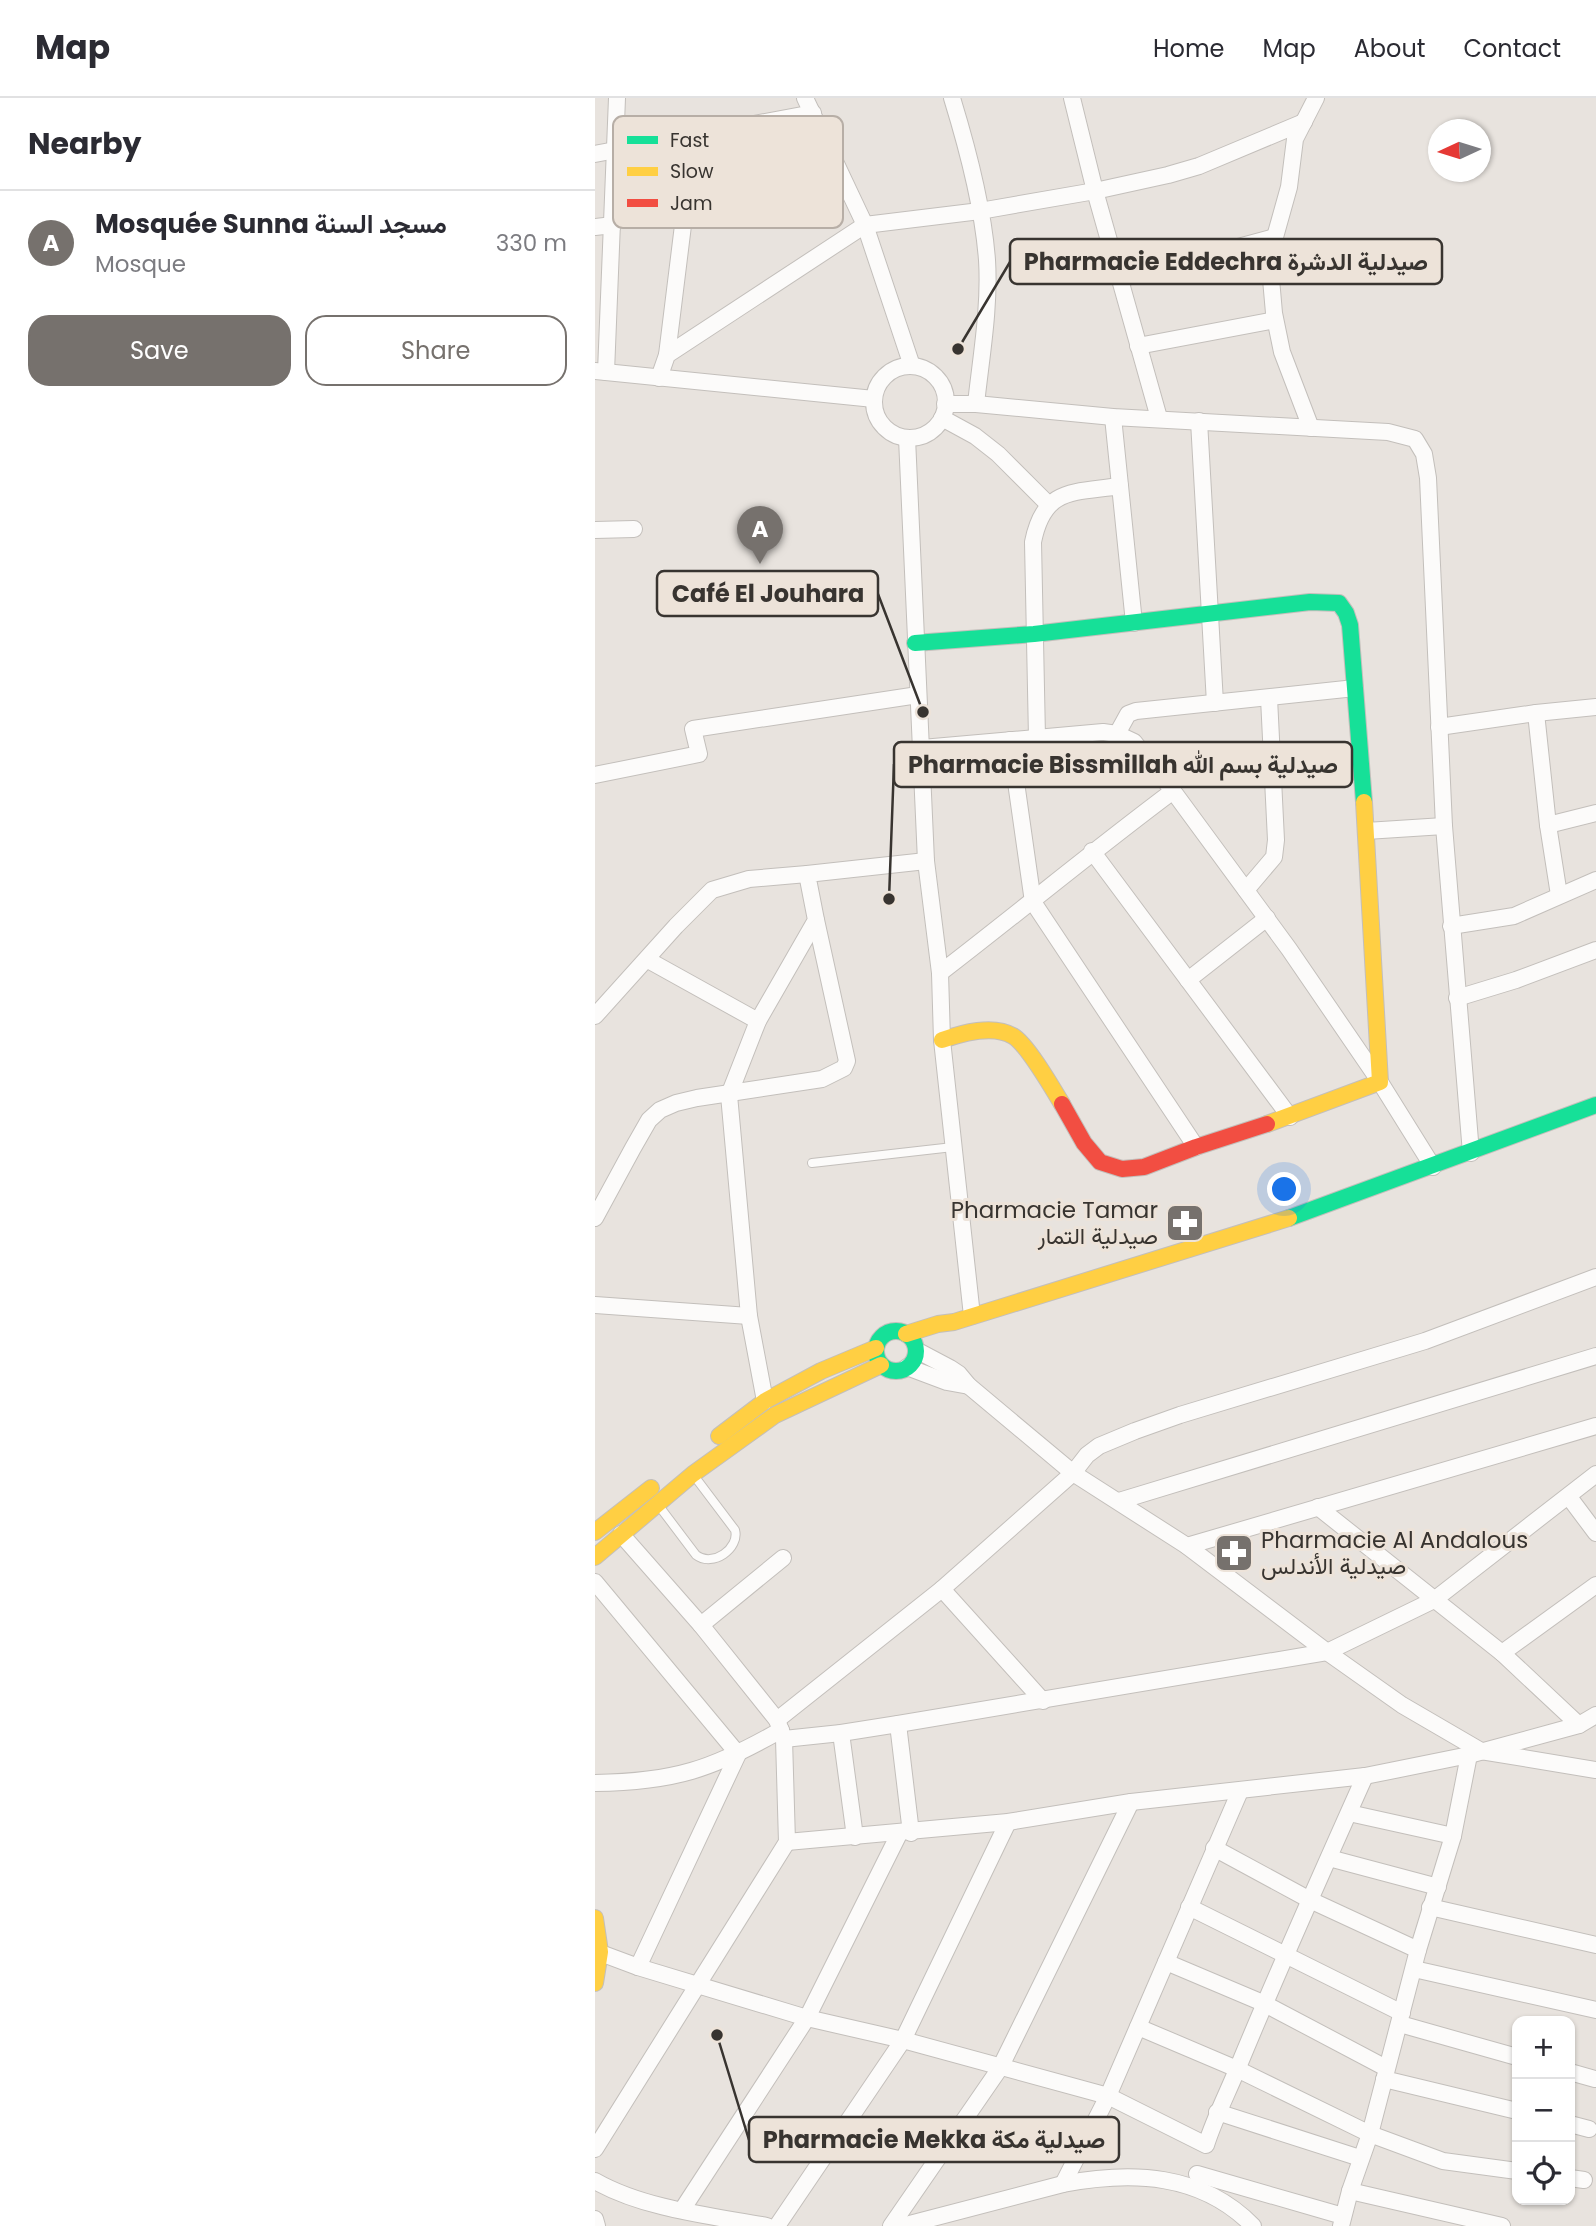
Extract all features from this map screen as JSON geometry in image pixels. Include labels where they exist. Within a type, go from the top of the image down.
[{"type":"main road","points":[[915,643],[1034,634],[1310,602],[1339,603],[1344,607],[1349,624],[1366,831],[1380,1082],[1290,1117],[1144,1167],[1122,1169],[1100,1162],[1084,1143],[1058,1097],[1032,1058],[1013,1036],[982,1031],[961,1033],[942,1040]]},
{"type":"main road","points":[[912,1344],[941,1335],[954,1322],[971,1316],[1309,1212],[1596,1105]]},
{"type":"main road","points":[[900,1332],[912,1344],[912,1363],[907,1367],[891,1371],[881,1364],[876,1354],[882,1336],[888,1333],[900,1332]]},
{"type":"main road","points":[[595,1532],[765,1401],[821,1371],[876,1348]]},
{"type":"main road","points":[[595,1557],[693,1474],[783,1410],[881,1364]]},
{"type":"main road","points":[[595,1918],[598,1952],[595,1983]]},
{"type":"street","points":[[617,98],[617,116]]},
{"type":"street","points":[[806,98],[814,116]]},
{"type":"street","points":[[952,98],[967,147],[987,259],[987,290],[976,404]]},
{"type":"street","points":[[1072,98],[1095,191],[1159,418]]},
{"type":"street","points":[[1311,428],[1282,352],[1275,320],[1271,279],[1275,237],[1289,187],[1295,139],[1316,98]]},
{"type":"street","points":[[797,116],[813,113]]},
{"type":"street","points":[[667,355],[865,225],[980,211],[1168,175],[1199,166],[1304,122]]},
{"type":"street","points":[[595,154],[613,151]]},
{"type":"street","points":[[843,178],[865,225],[912,366]]},
{"type":"street","points":[[595,227],[613,225],[600,372],[874,399]]},
{"type":"street","points":[[659,378],[667,355],[683,228]]},
{"type":"street","points":[[1120,279],[1275,237]]},
{"type":"street","points":[[1138,346],[1275,320]]},
{"type":"street","points":[[912,366],[926,369],[937,378],[944,390],[944,411],[933,429],[921,436],[907,438],[893,434],[882,425],[876,413],[874,399],[877,386],[886,374],[898,368],[912,366]]},
{"type":"street","points":[[944,411],[976,404],[1112,417],[1388,432],[1415,439],[1424,454],[1428,478],[1444,826],[1471,1153]]},
{"type":"street","points":[[944,411],[998,454],[1048,505]]},
{"type":"street","points":[[1112,417],[1134,623]]},
{"type":"street","points":[[1199,421],[1215,703]]},
{"type":"street","points":[[907,438],[926,861],[940,973],[942,1040],[971,1316]]},
{"type":"street","points":[[1037,738],[1033,542],[1037,521],[1048,505],[1063,494],[1119,486]]},
{"type":"street","points":[[595,530],[634,529]]},
{"type":"street","points":[[1117,734],[1128,714],[1136,711],[1355,688]]},
{"type":"street","points":[[595,775],[699,754],[693,729],[918,695]]},
{"type":"street","points":[[1246,890],[1274,857],[1276,840],[1269,698]]},
{"type":"street","points":[[1439,727],[1596,707]]},
{"type":"street","points":[[1536,713],[1548,825],[1559,895]]},
{"type":"street","points":[[922,748],[1103,732],[1117,734],[1134,742],[1267,918],[1380,1082],[1433,1167]]},
{"type":"street","points":[[1010,740],[1033,902],[1196,1147]]},
{"type":"street","points":[[940,973],[1033,902],[1092,851],[1173,791]]},
{"type":"street","points":[[1548,825],[1596,813]]},
{"type":"street","points":[[1366,831],[1444,826]]},
{"type":"street","points":[[1092,851],[1290,1117]]},
{"type":"street","points":[[595,1016],[648,960],[675,926],[712,890],[749,879],[926,861]]},
{"type":"street","points":[[595,1218],[632,1148],[655,1115],[676,1103],[822,1079],[844,1069],[847,1061],[807,874]]},
{"type":"street","points":[[1451,926],[1514,916],[1596,880]]},
{"type":"street","points":[[1188,980],[1267,918]]},
{"type":"street","points":[[765,1401],[749,1316],[729,1095],[758,1021],[816,920]]},
{"type":"street","points":[[1457,998],[1596,950]]},
{"type":"street","points":[[648,960],[758,1021]]},
{"type":"street","points":[[595,1783],[661,1780],[686,1774],[738,1754],[781,1729],[1073,1474],[1087,1455],[1099,1446],[1180,1415],[1425,1341],[1596,1277]]},
{"type":"street","points":[[595,1306],[749,1316]]},
{"type":"street","points":[[912,1344],[960,1374],[969,1387],[1073,1474],[1187,1546],[1327,1652],[1475,1753],[1596,1770]]},
{"type":"street","points":[[1119,1501],[1596,1356]]},
{"type":"street","points":[[907,1367],[969,1387]]},
{"type":"street","points":[[1187,1546],[1596,1426]]},
{"type":"street","points":[[781,1729],[841,1733],[1327,1652],[1434,1600],[1596,1474]]},
{"type":"street","points":[[1569,1497],[1596,1533]]},
{"type":"street","points":[[1318,1507],[1502,1653],[1579,1725]]},
{"type":"street","points":[[595,2149],[787,1842],[781,1729],[701,1625],[621,1534]]},
{"type":"street","points":[[701,1625],[783,1558]]},
{"type":"street","points":[[595,1582],[738,1754]]},
{"type":"street","points":[[1502,1653],[1596,1585]]},
{"type":"street","points":[[942,1589],[1042,1701]]},
{"type":"street","points":[[787,1842],[1008,1822],[1131,1802],[1366,1776],[1475,1753],[1579,1725],[1596,1715]]},
{"type":"street","points":[[682,2210],[807,2018],[905,1833],[898,1724]]},
{"type":"street","points":[[841,1733],[855,1837]]},
{"type":"street","points":[[902,2226],[1086,2179],[1149,2178],[1195,2180],[1342,2221],[1360,2158],[1370,2134],[1418,1950],[1475,1753]]},
{"type":"street","points":[[638,1967],[738,1754]]},
{"type":"street","points":[[1195,2180],[1217,2112],[1263,2003],[1366,1776]]},
{"type":"street","points":[[1063,2184],[1108,2096],[1240,1791]]},
{"type":"street","points":[[891,2226],[1000,2068],[1131,1802]]},
{"type":"street","points":[[1349,1813],[1453,1836]]},
{"type":"street","points":[[777,2226],[903,2040],[1008,1822]]},
{"type":"street","points":[[1214,1848],[1310,1899],[1418,1950]]},
{"type":"street","points":[[1329,1858],[1438,1887]]},
{"type":"street","points":[[1189,1907],[1285,1955],[1401,2019],[1512,2055]]},
{"type":"street","points":[[1430,1907],[1596,1945]]},
{"type":"street","points":[[598,1952],[638,1967],[807,2018],[903,2040],[1108,2096],[1206,2145]]},
{"type":"street","points":[[1165,1962],[1263,2003],[1385,2073],[1512,2111]]},
{"type":"street","points":[[1414,1969],[1596,2010]]},
{"type":"street","points":[[1138,2027],[1237,2069],[1370,2134],[1443,2161],[1512,2170]]},
{"type":"street","points":[[1575,2073],[1595,2079]]},
{"type":"street","points":[[1217,2112],[1360,2158]]},
{"type":"street","points":[[1575,2125],[1589,2129]]},
{"type":"street","points":[[1195,2180],[1237,2210],[1253,2226]]},
{"type":"street","points":[[595,2181],[631,2196],[682,2210],[767,2226]]},
{"type":"street","points":[[1350,2190],[1502,2226]]},
{"type":"street","points":[[595,2219],[597,2226]]},
{"type":"lane","points":[[812,1163],[953,1147]]},
{"type":"lane","points":[[657,1504],[703,1561],[712,1561],[735,1545],[735,1530],[693,1474]]},
{"type":"traffic: fast","points":[[915,643],[1034,634],[1310,602],[1339,603],[1350,625],[1364,802]]},
{"type":"traffic: fast","points":[[1289,1218],[1596,1105]]},
{"type":"traffic: fast","points":[[896,1331],[910,1337],[916,1351],[910,1365],[896,1371],[882,1365],[876,1351],[882,1337],[896,1331]]},
{"type":"traffic: slow","points":[[1267,1124],[1380,1082],[1364,802]]},
{"type":"traffic: slow","points":[[942,1040],[968,1032],[987,1030],[1013,1036],[1032,1057],[1062,1104]]},
{"type":"traffic: slow","points":[[906,1334],[954,1322],[1289,1218]]},
{"type":"traffic: slow","points":[[719,1436],[765,1401],[821,1371],[876,1348]]},
{"type":"traffic: slow","points":[[595,1557],[693,1474],[775,1415],[881,1365]]},
{"type":"traffic: slow","points":[[595,1532],[651,1488]]},
{"type":"traffic: slow","points":[[595,1918],[600,1952],[595,1983]]},
{"type":"traffic: jam","points":[[1062,1104],[1084,1143],[1100,1162],[1122,1169],[1144,1167],[1267,1124]]},
{"type":"place","name":"Pharmacie Eddechra صيدلية الدشرة","points":[[958,349]]},
{"type":"place","name":"Mosquée Sunna مسجد السنة","points":[[760,564]]},
{"type":"place","name":"Café El Jouhara","points":[[923,712]]},
{"type":"place","name":"Pharmacie Bissmillah صيدلية بسم الله","points":[[889,899]]},
{"type":"place","name":"Pharmacie Tamar صيدلية التمار","points":[[1185,1223]]},
{"type":"place","name":"Pharmacie Al Andalous صيدلية الأندلس","points":[[1234,1553]]},
{"type":"place","name":"Pharmacie Mekka صيدلية مكة","points":[[717,2035]]}]
